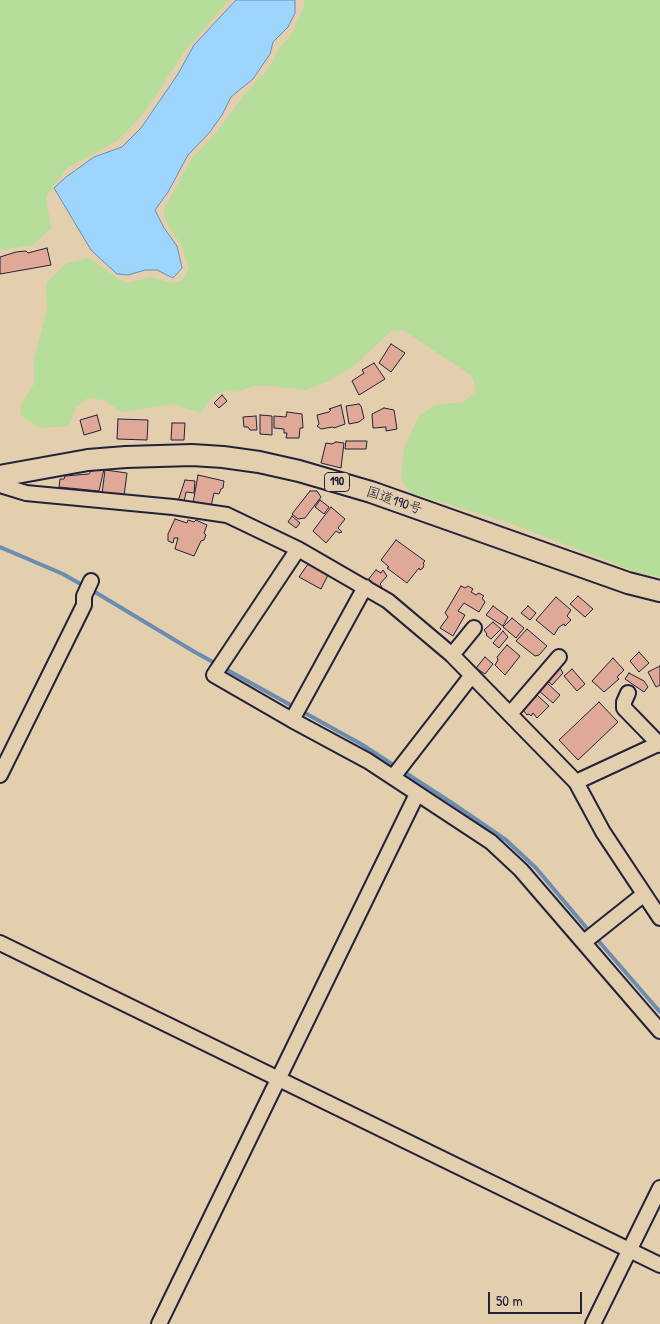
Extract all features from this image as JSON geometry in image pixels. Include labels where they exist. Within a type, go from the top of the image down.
[{"type":"highway","name":"国道190号","points":[[0,476],[88,460],[126,457],[192,455],[259,462],[371,492],[628,583],[660,592]]},
{"type":"street","points":[[0,485],[26,493],[173,507],[227,515],[298,549],[388,601],[452,655],[576,782],[603,832],[660,918]]},
{"type":"street","points":[[298,549],[214,675],[343,747],[497,848],[522,870],[660,1031]]},
{"type":"street","points":[[0,775],[84,605],[84,596],[91,581]]},
{"type":"street","points":[[292,720],[365,587]]},
{"type":"street","points":[[452,655],[474,628]]},
{"type":"street","points":[[510,714],[559,657]]},
{"type":"street","points":[[393,778],[472,675]]},
{"type":"street","points":[[576,782],[660,744],[624,708],[624,702],[628,694]]},
{"type":"street","points":[[159,1324],[417,794]]},
{"type":"street","points":[[584,942],[643,895]]},
{"type":"street","points":[[0,943],[660,1265]]},
{"type":"street","points":[[593,1324],[660,1188]]},
{"type":"green space","points":[[0,0],[229,0],[185,51],[144,113],[118,140],[66,169],[46,197],[51,228],[33,245],[4,250],[0,248]]},
{"type":"green space","points":[[304,0],[660,0],[660,577],[633,571],[510,523],[411,493],[401,480],[404,448],[419,416],[435,405],[464,402],[476,391],[472,376],[403,330],[391,331],[355,365],[329,381],[305,390],[275,386],[253,386],[236,392],[227,390],[212,397],[201,413],[174,404],[121,412],[104,400],[88,398],[76,407],[69,426],[40,428],[20,415],[22,403],[34,384],[34,360],[47,309],[46,283],[66,264],[89,258],[117,278],[129,283],[150,277],[173,283],[182,280],[189,268],[181,244],[168,226],[163,211],[192,158],[216,133],[244,95],[269,68],[279,48],[290,36],[304,7]]},
{"type":"water","points":[[236,0],[295,0],[295,13],[288,27],[273,42],[270,54],[253,79],[231,97],[222,115],[209,133],[188,155],[168,192],[155,210],[164,228],[177,246],[182,268],[173,278],[157,270],[145,270],[128,275],[117,274],[91,250],[54,188],[94,157],[122,147],[141,128],[178,74],[194,45]]},
{"type":"building","points":[[47,248],[51,265],[0,274],[0,257],[16,252],[26,251],[28,253]]},
{"type":"building","points":[[391,344],[405,353],[391,372],[379,363]]},
{"type":"building","points":[[374,363],[385,379],[359,395],[352,381],[364,373],[362,370]]},
{"type":"building","points":[[222,395],[227,401],[219,408],[214,403]]},
{"type":"building","points":[[359,404],[364,418],[359,422],[349,424],[346,406]]},
{"type":"building","points":[[341,405],[345,424],[334,428],[321,429],[317,426],[319,424],[317,415],[329,412],[331,410],[329,409]]},
{"type":"building","points":[[384,408],[394,410],[397,429],[386,431],[386,427],[373,428],[372,414]]},
{"type":"building","points":[[287,412],[302,414],[303,428],[300,428],[299,438],[286,438],[287,433],[284,433],[284,429],[274,428],[274,416],[286,417]]},
{"type":"building","points":[[97,415],[101,430],[84,435],[80,420]]},
{"type":"building","points":[[260,415],[272,416],[272,435],[260,434]]},
{"type":"building","points":[[256,416],[257,430],[250,430],[248,427],[244,427],[243,417]]},
{"type":"building","points":[[118,419],[148,420],[147,440],[117,439]]},
{"type":"building","points":[[172,423],[185,423],[184,440],[171,440]]},
{"type":"building","points":[[346,441],[367,441],[366,449],[345,449]]},
{"type":"building","points":[[336,442],[344,443],[341,468],[321,463],[326,443],[332,444]]},
{"type":"building","points":[[104,469],[99,491],[59,487],[60,479],[64,479],[65,476],[89,474],[91,471]]},
{"type":"building","points":[[105,470],[127,473],[124,496],[102,494]]},
{"type":"building","points":[[198,475],[224,481],[223,488],[219,494],[214,493],[211,506],[193,503]]},
{"type":"building","points":[[185,480],[195,481],[194,493],[186,492],[184,502],[178,501]]},
{"type":"building","points":[[310,491],[317,491],[321,497],[305,518],[298,519],[292,514]]},
{"type":"building","points":[[320,500],[329,507],[324,514],[315,507]]},
{"type":"building","points":[[331,507],[345,519],[338,528],[342,532],[336,531],[326,543],[313,531]]},
{"type":"building","points":[[292,516],[300,523],[296,528],[288,522]]},
{"type":"building","points":[[175,519],[187,523],[188,520],[194,522],[196,520],[207,525],[204,540],[201,541],[194,556],[175,549],[178,538],[174,538],[173,543],[168,541],[168,534]]},
{"type":"building","points":[[396,540],[425,561],[423,568],[420,570],[419,568],[407,583],[387,568],[389,567],[381,560]]},
{"type":"building","points":[[308,564],[328,575],[321,589],[299,577]]},
{"type":"building","points":[[376,570],[381,573],[383,570],[387,576],[380,584],[381,590],[367,581]]},
{"type":"building","points":[[461,586],[465,588],[468,586],[473,589],[471,592],[484,596],[482,598],[485,602],[479,612],[464,603],[458,611],[465,615],[453,636],[440,628],[448,617],[445,613]]},
{"type":"building","points":[[578,596],[593,609],[585,617],[570,604]]},
{"type":"building","points":[[556,597],[571,610],[567,616],[571,620],[565,626],[564,624],[559,627],[554,635],[536,620]]},
{"type":"building","points":[[493,606],[508,617],[503,626],[486,615]]},
{"type":"building","points":[[528,606],[536,613],[530,620],[521,613]]},
{"type":"building","points":[[512,618],[524,628],[516,638],[503,627]]},
{"type":"building","points":[[493,622],[501,629],[491,639],[484,630]]},
{"type":"building","points":[[527,629],[547,646],[539,655],[535,656],[516,641]]},
{"type":"building","points":[[503,631],[508,637],[499,648],[493,643]]},
{"type":"building","points":[[507,645],[520,656],[505,675],[495,665],[498,660],[497,657]]},
{"type":"building","points":[[639,652],[649,663],[639,672],[630,661]]},
{"type":"building","points":[[485,657],[493,664],[485,674],[476,668]]},
{"type":"building","points":[[613,658],[624,670],[617,677],[619,679],[604,692],[592,681]]},
{"type":"building","points":[[559,666],[563,673],[552,685],[545,678]]},
{"type":"building","points":[[660,666],[660,685],[656,687],[648,672]]},
{"type":"building","points":[[572,669],[585,684],[577,691],[564,676]]},
{"type":"building","points":[[629,673],[644,681],[648,687],[644,692],[625,679]]},
{"type":"building","points":[[547,683],[560,695],[553,703],[538,690]]},
{"type":"building","points":[[537,695],[549,706],[537,718],[533,713],[531,716],[527,715],[523,710]]},
{"type":"building","points":[[599,702],[618,722],[578,760],[559,740]]},
{"type":"waterway","points":[[0,547],[63,574],[84,586]]},
{"type":"waterway","points":[[90,589],[193,651],[361,744],[506,840],[536,868],[590,932]]},
{"type":"waterway","points":[[595,937],[660,1012]]}]
